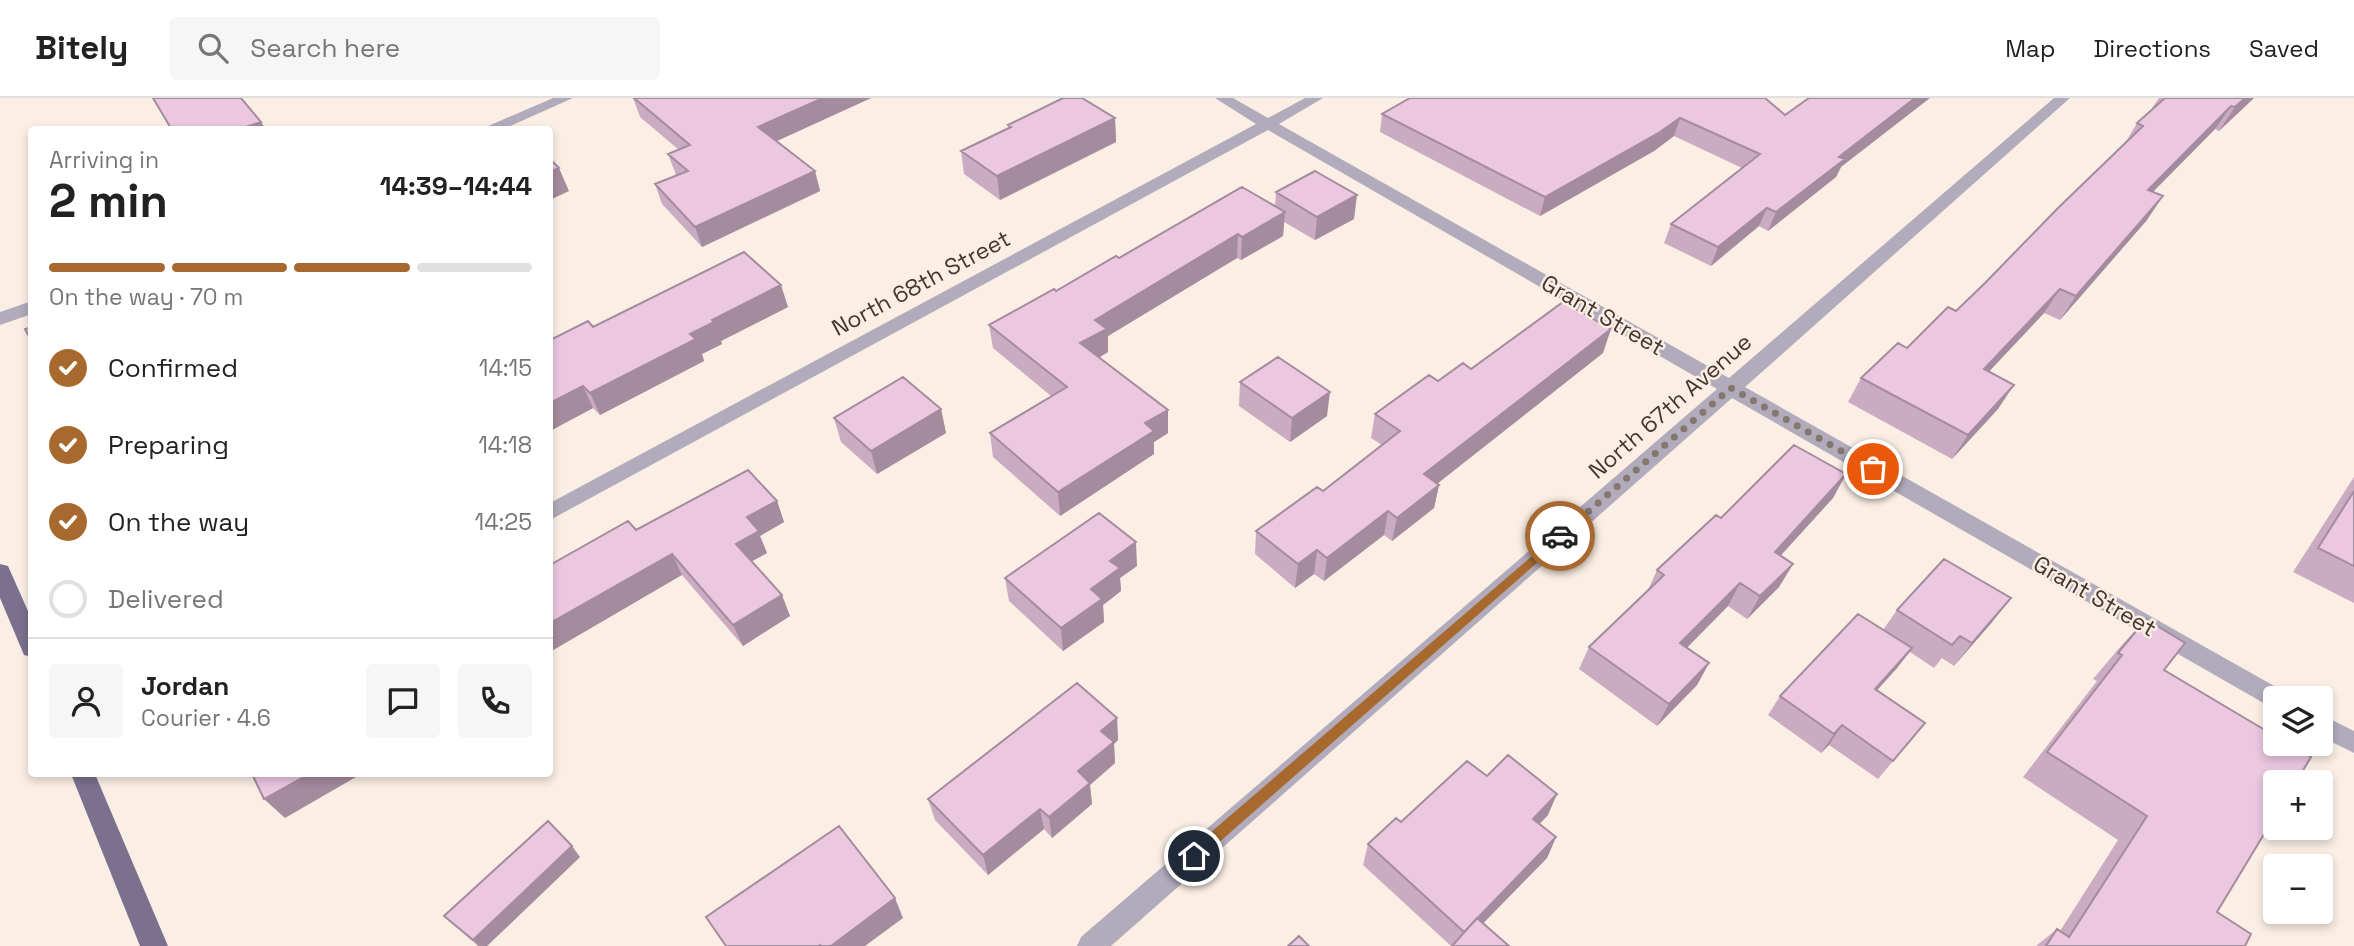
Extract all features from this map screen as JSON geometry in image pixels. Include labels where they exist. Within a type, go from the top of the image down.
[{"type":"main road","points":[[0,572],[28,638]]},
{"type":"main road","points":[[84,777],[154,946]]},
{"type":"street","points":[[496,126],[566,98]]},
{"type":"street","name":"Grant Street","points":[[1222,98],[2263,691]]},
{"type":"street","name":"North 68th Street","points":[[553,510],[1316,98]]},
{"type":"street","name":"North 67th Avenue","points":[[1091,946],[2063,98]]},
{"type":"street","points":[[0,319],[28,308]]},
{"type":"street","points":[[2333,731],[2354,743]]},
{"type":"building","points":[[153,98],[241,98],[261,122],[249,126],[170,126]]},
{"type":"building","points":[[634,98],[823,98],[758,127],[815,171],[695,227],[655,184],[688,171],[668,154],[690,145]]},
{"type":"building","points":[[1063,98],[1082,98],[1115,118],[997,176],[961,151],[1011,127],[1008,125]]},
{"type":"building","points":[[1410,98],[1765,98],[1785,115],[1809,98],[1915,98],[1839,157],[1845,159],[1776,212],[1767,208],[1718,247],[1671,224],[1760,154],[1680,118],[1545,197],[1382,114]]},
{"type":"building","points":[[2165,98],[2245,98],[2235,107],[2231,106],[2148,190],[2163,196],[2076,296],[2060,289],[1984,369],[2014,385],[1968,435],[1861,378],[1898,343],[1907,348],[1948,307],[1956,311],[2143,126],[2137,123]]},
{"type":"building","points":[[1315,171],[1357,195],[1317,217],[1276,192]]},
{"type":"building","points":[[1242,187],[1285,212],[1242,237],[1238,234],[1095,320],[1107,329],[1080,343],[1168,410],[1145,423],[1154,431],[1058,492],[990,433],[1067,387],[989,325],[1054,289],[1056,291],[1116,256],[1119,258]]},
{"type":"building","points":[[744,252],[781,285],[690,334],[696,339],[590,393],[583,386],[553,401],[553,338],[588,321],[593,327]]},
{"type":"building","points":[[1563,302],[1611,329],[1424,474],[1439,485],[1397,518],[1388,511],[1327,558],[1317,550],[1298,564],[1256,531],[1317,487],[1323,491],[1400,431],[1375,414],[1429,375],[1438,381],[1463,363],[1471,369]]},
{"type":"building","points":[[1278,357],[1330,392],[1292,418],[1240,382]]},
{"type":"building","points":[[903,377],[941,409],[871,451],[834,418]]},
{"type":"building","points":[[1794,445],[1846,474],[1775,552],[1793,564],[1760,596],[1740,583],[1680,643],[1709,663],[1669,704],[1589,647],[1664,575],[1657,570],[1716,515],[1721,518]]},
{"type":"building","points":[[748,470],[777,501],[747,517],[759,531],[736,544],[782,595],[733,625],[672,554],[553,621],[553,563],[628,521],[636,530]]},
{"type":"building","points":[[2354,491],[2354,566],[2318,548]]},
{"type":"building","points":[[1099,513],[1136,542],[1110,561],[1120,568],[1091,589],[1102,599],[1061,628],[1005,578]]},
{"type":"building","points":[[1944,559],[2011,598],[1972,643],[1960,636],[1952,645],[1897,610]]},
{"type":"building","points":[[1858,614],[1912,648],[1875,689],[1925,723],[1893,761],[1842,725],[1834,734],[1780,696]]},
{"type":"building","points":[[2146,619],[2185,643],[2164,670],[2263,729],[2263,756],[2311,757],[2303,770],[2263,770],[2263,836],[2217,912],[2251,934],[2245,946],[2046,946],[2057,929],[2069,937],[2147,816],[2047,752],[2122,655],[2118,653]]},
{"type":"building","points":[[1077,683],[1117,718],[1101,731],[1114,742],[1078,771],[1090,783],[1049,817],[1040,809],[983,855],[928,799]]},
{"type":"building","points":[[1508,755],[1557,794],[1533,819],[1556,837],[1464,932],[1368,844],[1396,818],[1401,822],[1467,761],[1487,776]]},
{"type":"building","points":[[253,777],[304,777],[264,799]]},
{"type":"building","points":[[548,821],[572,846],[473,940],[444,916]]},
{"type":"building","points":[[839,826],[895,898],[831,946],[726,946],[706,917]]},
{"type":"building","points":[[1477,918],[1509,946],[1452,946]]},
{"type":"building","points":[[1299,936],[1309,946],[1288,946]]},
{"type":"way so far","points":[[1560,536],[1731,388],[1873,469]]},
{"type":"route","points":[[1194,856],[1560,536]]}]
